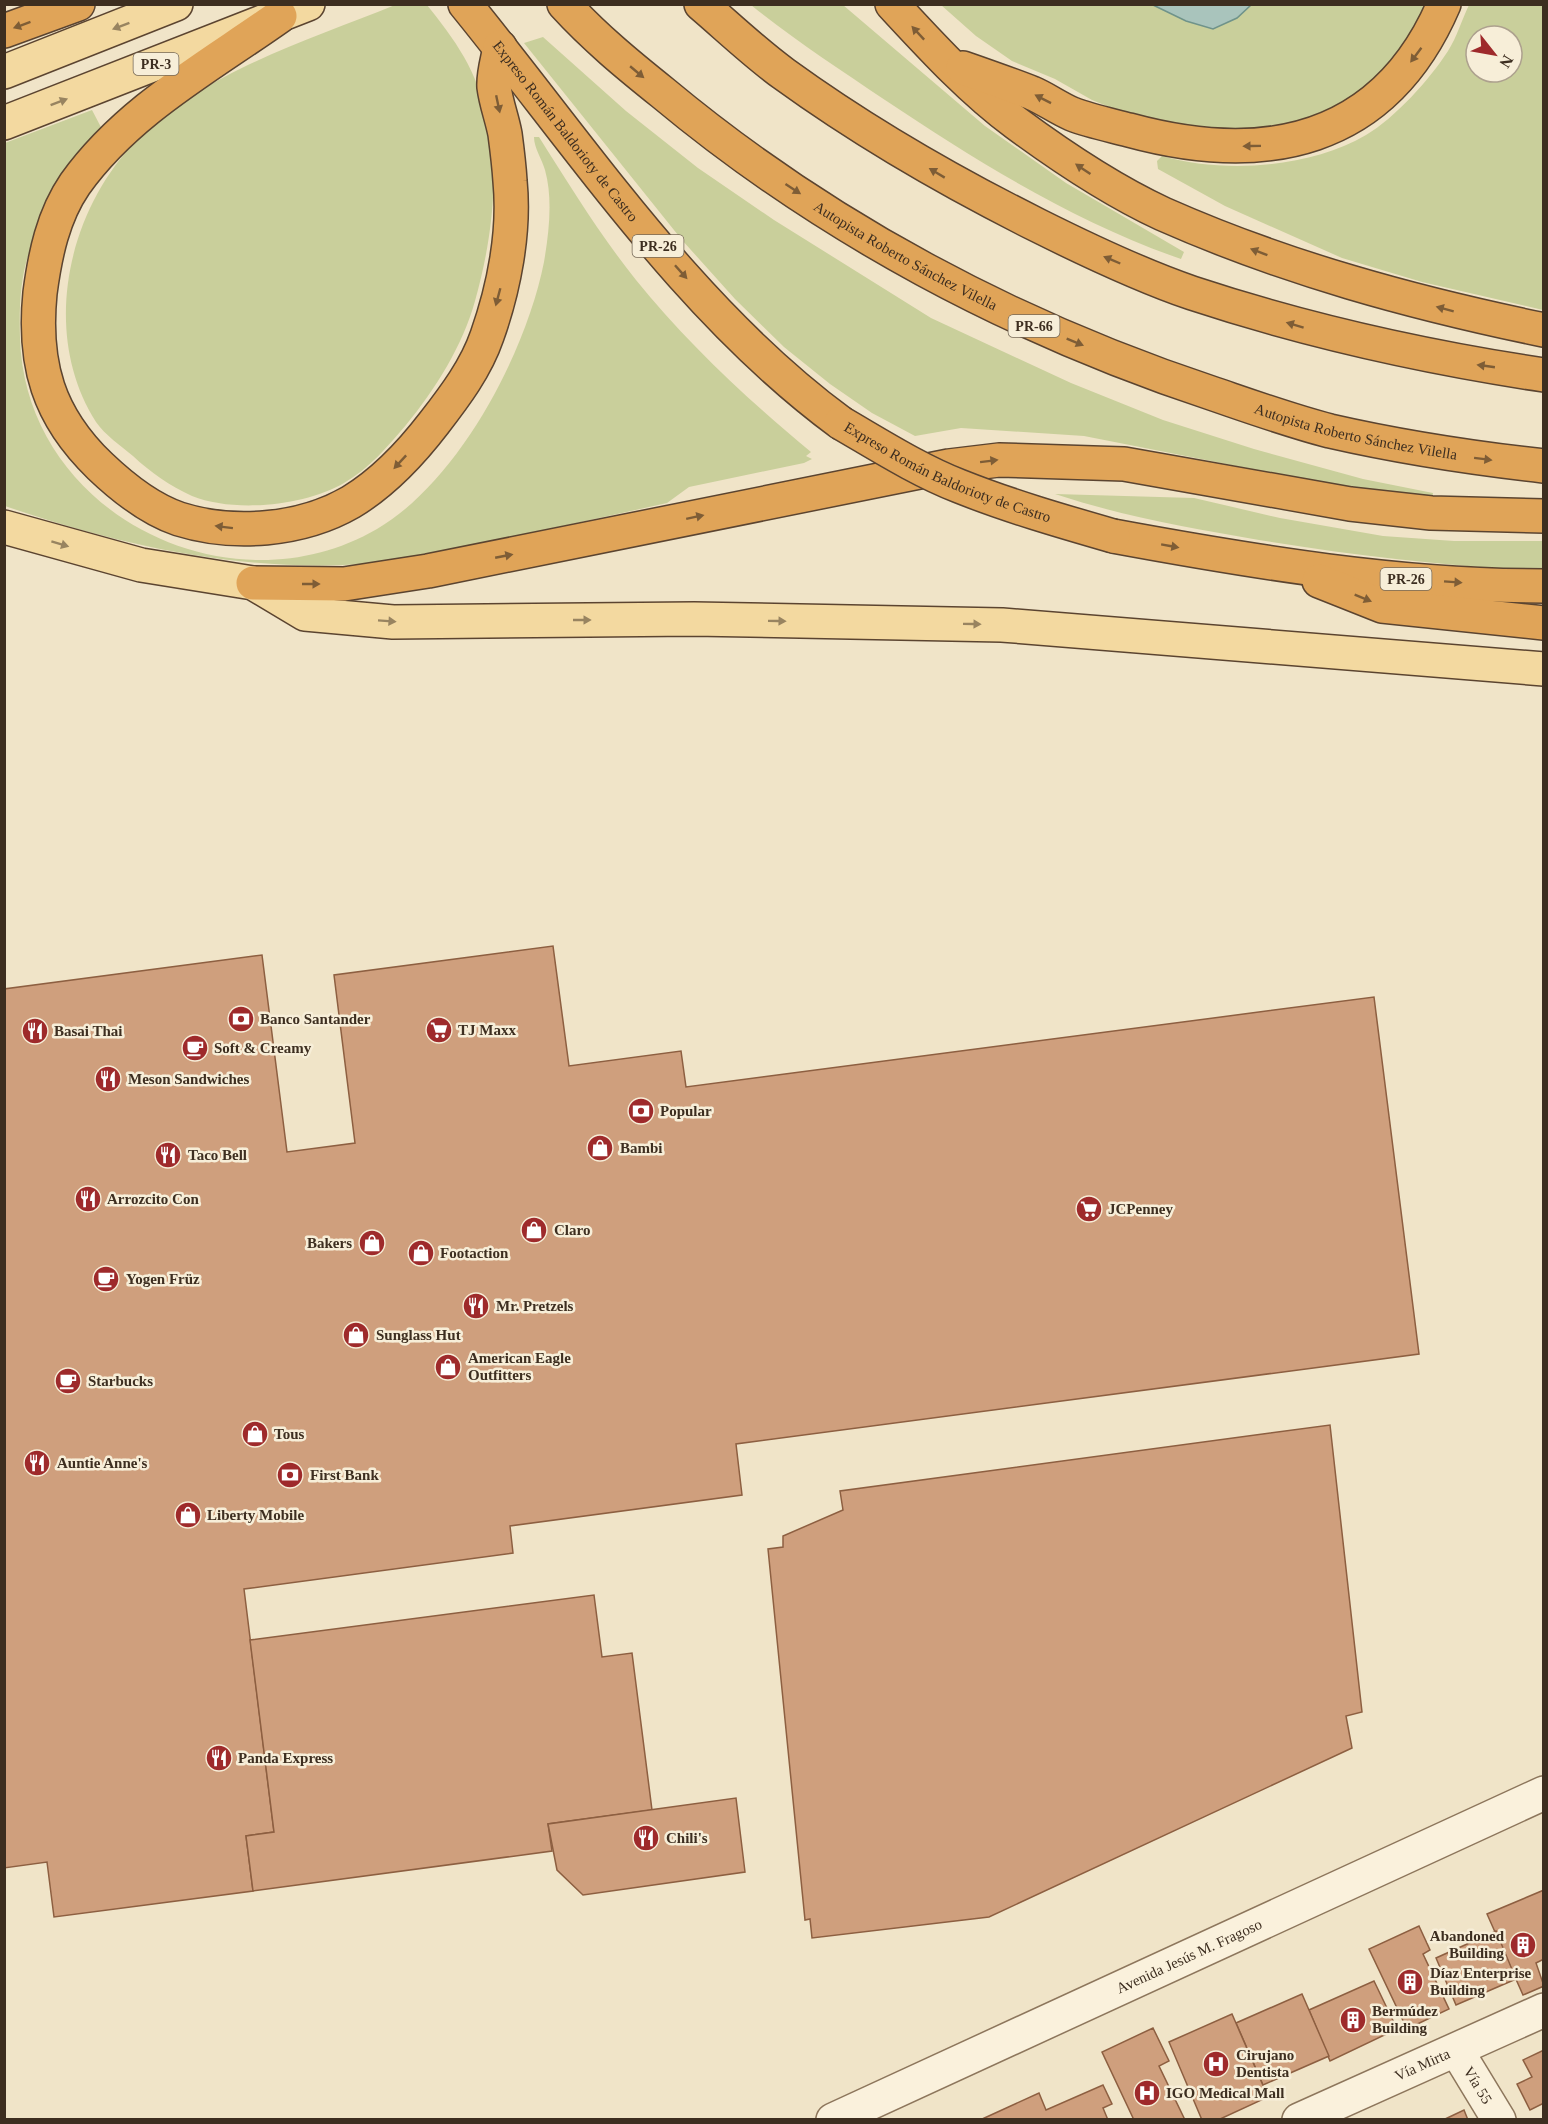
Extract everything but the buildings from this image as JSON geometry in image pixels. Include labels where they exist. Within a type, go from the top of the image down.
[{"type":"highway","points":[[4,31],[78,4]]},
{"type":"highway","name":"Expreso Román Baldorioty de Castro","points":[[465,4],[678,270],[767,363],[841,423],[893,453],[957,486],[1056,520],[1113,536],[1390,578],[1499,586],[1544,586]]},
{"type":"highway","name":"Autopista Roberto Sánchez Vilella","points":[[564,4],[592,35],[695,120],[824,210],[945,282],[1036,327],[1151,374],[1329,430],[1465,457],[1544,466]]},
{"type":"highway","points":[[701,4],[783,73],[886,142],[958,185],[1082,248],[1190,292],[1314,331],[1449,361],[1544,375]]},
{"type":"highway","points":[[892,4],[945,61],[1015,122],[1090,174],[1161,213],[1285,262],[1364,287],[1457,312],[1544,330]]},
{"type":"highway","points":[[945,61],[1033,93],[1073,114],[1173,142],[1213,147],[1262,146],[1301,140],[1335,125],[1374,100],[1402,74],[1431,35],[1444,4]]},
{"type":"highway","points":[[294,10],[158,100],[107,143],[73,187],[53,227],[43,267],[38,319],[39,360],[51,399],[70,431],[119,484],[149,504],[178,519],[226,528],[271,528],[308,519],[349,503],[389,475],[419,443],[459,391],[486,338],[501,291],[510,236],[511,186],[505,134],[494,85],[500,46]]},
{"type":"highway","points":[[253,583],[344,584],[428,571],[950,466],[999,460],[1124,464],[1350,504],[1431,513],[1544,516]]},
{"type":"highway","points":[[1270,561],[1382,606],[1544,623]]},
{"type":"main road","points":[[4,72],[176,4]]},
{"type":"main road","name":"PR-3","points":[[4,123],[294,10]]},
{"type":"main road","points":[[4,527],[141,566],[253,583],[305,614],[393,622],[694,620],[1002,625],[1544,669]]},
{"type":"street","name":"Avenida Jesús M. Fragoso","points":[[833,2120],[890,2108],[1544,1793]]},
{"type":"street","name":"Vía Mirta","points":[[1299,2120],[1544,2010]]},
{"type":"street","name":"Vía 55","points":[[1456,2051],[1499,2120]]},
{"type":"green space","points":[[395,5],[427,5],[464,57],[487,115],[492,146],[492,209],[483,271],[470,318],[447,366],[406,425],[370,464],[344,483],[310,497],[269,504],[228,504],[192,496],[153,473],[108,436],[96,422],[79,388],[69,351],[66,313],[69,275],[78,237],[93,202],[113,169],[137,140],[194,94],[259,60]]},
{"type":"green space","points":[[751,5],[843,5],[985,126],[1066,183],[1184,252],[1181,259],[1141,244],[1065,209],[991,168],[833,65]]},
{"type":"green space","points":[[941,5],[1430,5],[1410,45],[1340,111],[1232,137],[1144,121],[1092,100],[1055,79],[1012,61],[976,36]]},
{"type":"green space","points":[[1469,5],[1543,5],[1543,310],[1422,282],[1342,258],[1225,206],[1158,169],[1157,161],[1162,156],[1212,165],[1266,165],[1319,155],[1344,146],[1366,135],[1389,119],[1432,74],[1457,34]]},
{"type":"green space","points":[[543,37],[626,111],[698,168],[774,220],[931,318],[1071,383],[1163,420],[1254,449],[1363,479],[1433,493],[1432,499],[1348,488],[1084,436],[961,428],[915,436],[872,413],[830,384],[784,347],[735,299],[682,240],[524,43]]},
{"type":"green space","points":[[92,110],[104,133],[41,228],[29,252],[21,288],[20,338],[31,400],[57,454],[96,498],[145,531],[200,553],[259,560],[319,553],[377,529],[407,507],[435,480],[461,447],[505,374],[535,298],[546,251],[550,204],[545,170],[534,137],[539,137],[610,246],[636,280],[719,370],[811,452],[806,456],[812,459],[804,463],[689,487],[667,503],[477,544],[365,564],[273,564],[182,553],[93,533],[5,506],[5,143]]},
{"type":"green space","points":[[1055,494],[1194,498],[1280,518],[1383,536],[1454,541],[1543,541],[1543,571],[1401,560],[1259,540],[1130,515]]},
{"type":"water","points":[[1153,5],[1251,5],[1237,18],[1213,29],[1186,21]]},
{"type":"place","name":"Banco Santander","points":[[241,1019]]},
{"type":"place","name":"TJ Maxx","points":[[439,1030]]},
{"type":"place","name":"Basai Thai","points":[[35,1031]]},
{"type":"place","name":"Soft & Creamy","points":[[195,1048]]},
{"type":"place","name":"Meson Sandwiches","points":[[108,1079]]},
{"type":"place","name":"Popular","points":[[641,1111]]},
{"type":"place","name":"Bambi","points":[[600,1148]]},
{"type":"place","name":"Taco Bell","points":[[168,1155]]},
{"type":"place","name":"Arrozcito Con","points":[[88,1199]]},
{"type":"place","name":"JCPenney","points":[[1089,1209]]},
{"type":"place","name":"Claro","points":[[534,1230]]},
{"type":"place","name":"Bakers","points":[[372,1243]]},
{"type":"place","name":"Footaction","points":[[421,1253]]},
{"type":"place","name":"Yogen Früz","points":[[106,1279]]},
{"type":"place","name":"Mr. Pretzels","points":[[476,1306]]},
{"type":"place","name":"Sunglass Hut","points":[[356,1335]]},
{"type":"place","name":"American Eagle Outfitters","points":[[448,1367]]},
{"type":"place","name":"Starbucks","points":[[68,1381]]},
{"type":"place","name":"Tous","points":[[255,1434]]},
{"type":"place","name":"Auntie Anne's","points":[[37,1463]]},
{"type":"place","name":"First Bank","points":[[290,1475]]},
{"type":"place","name":"Liberty Mobile","points":[[188,1515]]},
{"type":"place","name":"Panda Express","points":[[219,1758]]},
{"type":"place","name":"Chili's","points":[[646,1838]]},
{"type":"place","name":"Abandoned Building","points":[[1523,1945]]},
{"type":"place","name":"Díaz Enterprise Building","points":[[1410,1982]]},
{"type":"place","name":"Bermúdez Building","points":[[1353,2020]]},
{"type":"place","name":"Cirujano Dentista","points":[[1216,2064]]},
{"type":"place","name":"IGO Medical Mall","points":[[1147,2093]]}]
